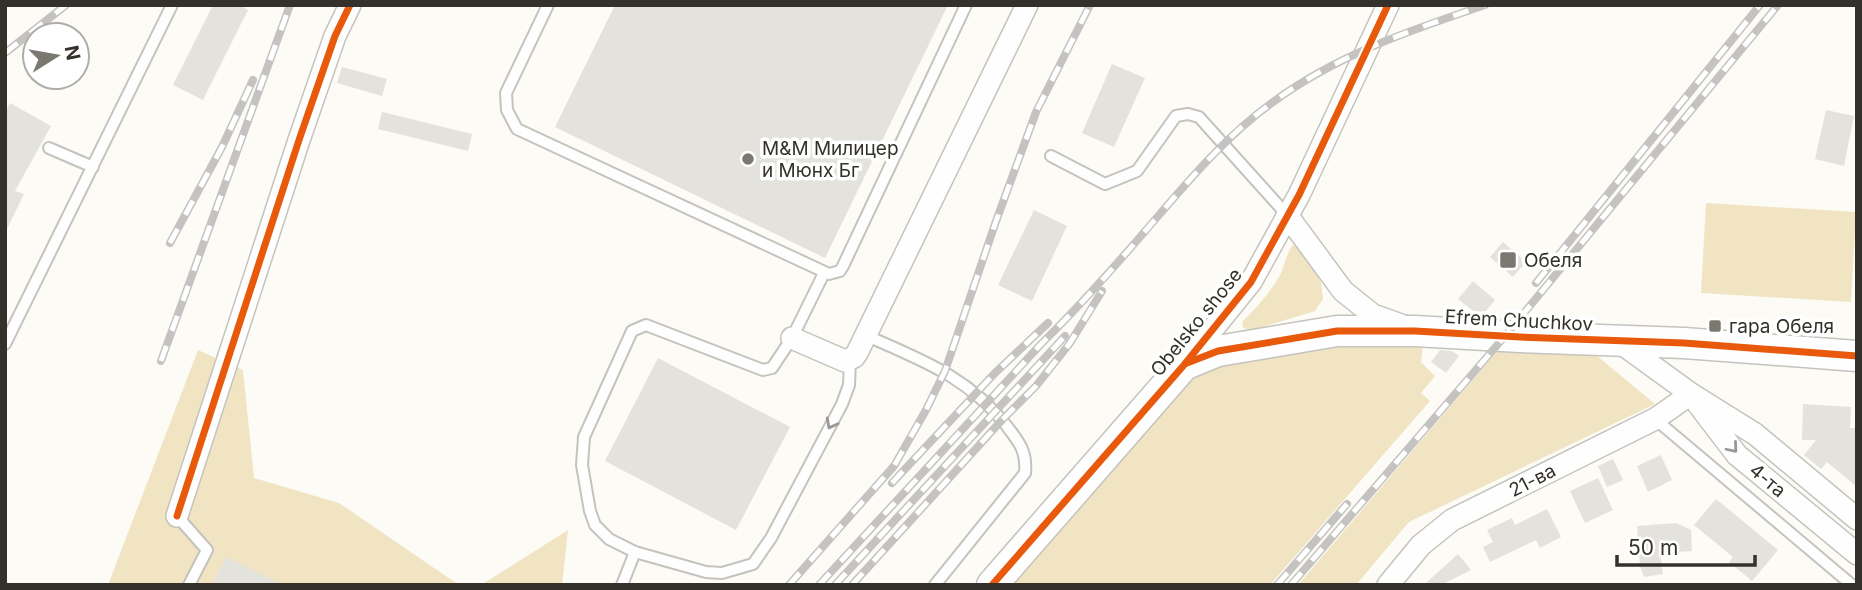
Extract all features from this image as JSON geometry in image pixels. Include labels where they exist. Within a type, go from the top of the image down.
[{"type":"street","points":[[177,516],[299,140],[335,36],[350,5]]},
{"type":"street","points":[[792,338],[845,361],[857,353],[1027,5]]},
{"type":"street","name":"Obelsko shose","points":[[992,585],[1184,365],[1251,282],[1299,195],[1388,5]]},
{"type":"street","points":[[1287,215],[1343,291],[1373,315],[1415,331]]},
{"type":"street","name":"Efrem Chuchkov","points":[[1184,365],[1218,351],[1337,331],[1415,331],[1857,356]]},
{"type":"street","name":"4-та","points":[[1618,341],[1691,394],[1755,434],[1857,519]]},
{"type":"street","name":"4-та","points":[[1691,394],[1737,455],[1857,554]]},
{"type":"street","name":"21-ва","points":[[1388,585],[1421,545],[1452,520],[1655,419],[1691,394]]},
{"type":"lane","points":[[5,344],[172,5]]},
{"type":"lane","points":[[548,5],[506,93],[507,110],[517,129],[824,273],[835,273],[843,266],[966,5]]},
{"type":"lane","points":[[1051,156],[1105,184],[1115,181],[1137,172],[1176,116],[1188,114],[1199,117],[1216,134],[1287,215]]},
{"type":"lane","points":[[50,148],[93,167]]},
{"type":"lane","points":[[824,273],[792,338],[772,368],[763,370],[646,325],[632,331],[584,437],[582,465],[595,525],[609,539],[635,552],[706,572],[722,573],[753,564],[771,538],[842,404],[849,385],[850,360]]},
{"type":"lane","points":[[865,335],[945,371],[976,393],[1024,448],[1024,473],[935,585]]},
{"type":"lane","points":[[1655,419],[1853,585]]},
{"type":"lane","points":[[177,516],[207,550],[189,585]]},
{"type":"lane","points":[[622,585],[635,552]]},
{"type":"shaded area","points":[[1706,203],[1856,212],[1851,302],[1701,293]]},
{"type":"shaded area","points":[[1293,245],[1300,247],[1321,282],[1323,299],[1315,311],[1253,330],[1243,328],[1242,322],[1262,301],[1279,277]]},
{"type":"shaded area","points":[[1358,338],[1423,343],[1421,362],[1435,376],[1421,393],[1430,401],[1270,585],[1008,585],[1194,373],[1228,357]]},
{"type":"shaded area","points":[[1500,348],[1591,351],[1655,404],[1409,522],[1356,585],[1298,585]]},
{"type":"shaded area","points":[[198,350],[243,370],[254,478],[339,503],[459,585],[108,585]]},
{"type":"shaded area","points":[[568,530],[562,585],[481,585]]},
{"type":"building","points":[[213,5],[240,5],[248,10],[203,100],[173,85]]},
{"type":"building","name":"М&M Mилицер и Мюнх Бг","points":[[615,5],[948,5],[825,258],[555,127]]},
{"type":"building","points":[[1112,64],[1145,78],[1114,147],[1082,133]]},
{"type":"building","points":[[342,67],[387,79],[382,96],[337,83]]},
{"type":"building","points":[[10,103],[51,126],[15,191],[24,194],[5,233],[5,112]]},
{"type":"building","points":[[1826,110],[1854,116],[1844,166],[1815,159]]},
{"type":"building","points":[[382,112],[472,134],[468,151],[378,129]]},
{"type":"building","points":[[1034,210],[1067,226],[1032,301],[998,285]]},
{"type":"building","points":[[1503,242],[1526,262],[1513,277],[1490,257]]},
{"type":"building","points":[[1473,281],[1495,300],[1481,317],[1458,299]]},
{"type":"building","points":[[1440,350],[1452,351],[1459,356],[1446,373],[1431,362]]},
{"type":"building","points":[[658,358],[790,427],[736,530],[605,461]]},
{"type":"building","points":[[1803,404],[1851,407],[1850,428],[1857,428],[1857,487],[1827,462],[1821,469],[1804,455],[1816,440],[1802,440]]},
{"type":"building","points":[[1661,455],[1672,480],[1648,492],[1637,466]]},
{"type":"building","points":[[1613,459],[1623,480],[1607,487],[1598,466]]},
{"type":"building","points":[[1598,478],[1613,510],[1585,523],[1570,491]]},
{"type":"building","points":[[1716,499],[1778,550],[1752,581],[1729,562],[1733,557],[1694,525]]},
{"type":"building","points":[[1547,509],[1561,537],[1540,548],[1536,540],[1490,562],[1483,547],[1493,542],[1487,530],[1512,518],[1515,525]]},
{"type":"building","points":[[1676,523],[1691,530],[1692,551],[1660,553],[1663,574],[1644,577],[1640,566],[1637,526]]},
{"type":"building","points":[[1458,554],[1471,570],[1441,585],[1424,585]]},
{"type":"building","points":[[226,557],[283,585],[212,585]]},
{"type":"railway","points":[[5,53],[66,5]]},
{"type":"railway","points":[[161,361],[290,5]]},
{"type":"railway","points":[[789,585],[894,466],[926,410],[945,371],[1036,112],[1090,5]]},
{"type":"railway","points":[[819,585],[1099,284],[1195,174],[1256,115],[1297,85],[1349,57],[1402,34],[1485,5]]},
{"type":"railway","points":[[1536,283],[1760,5]]},
{"type":"railway","points":[[1291,585],[1505,336],[1778,5]]},
{"type":"railway","points":[[170,243],[222,147],[253,80]]},
{"type":"railway","points":[[852,585],[1036,386],[1070,343],[1102,291]]},
{"type":"railway","points":[[892,483],[994,374],[1048,323]]},
{"type":"railway","points":[[835,585],[1065,336]]},
{"type":"railway","points":[[1277,585],[1347,504]]},
{"type":"cycle path","points":[[177,516],[299,140],[335,36],[350,5]]},
{"type":"cycle path","points":[[992,585],[1184,365],[1251,282],[1299,195],[1388,5]]},
{"type":"cycle path","points":[[1187,363],[1218,351],[1337,331],[1415,331],[1684,343],[1857,356]]},
{"type":"place","name":"М&M Mилицер и Мюнх Бг","points":[[748,159]]},
{"type":"place","name":"Обеля","points":[[1508,260]]},
{"type":"place","name":"гара Обеля","points":[[1715,326]]}]
